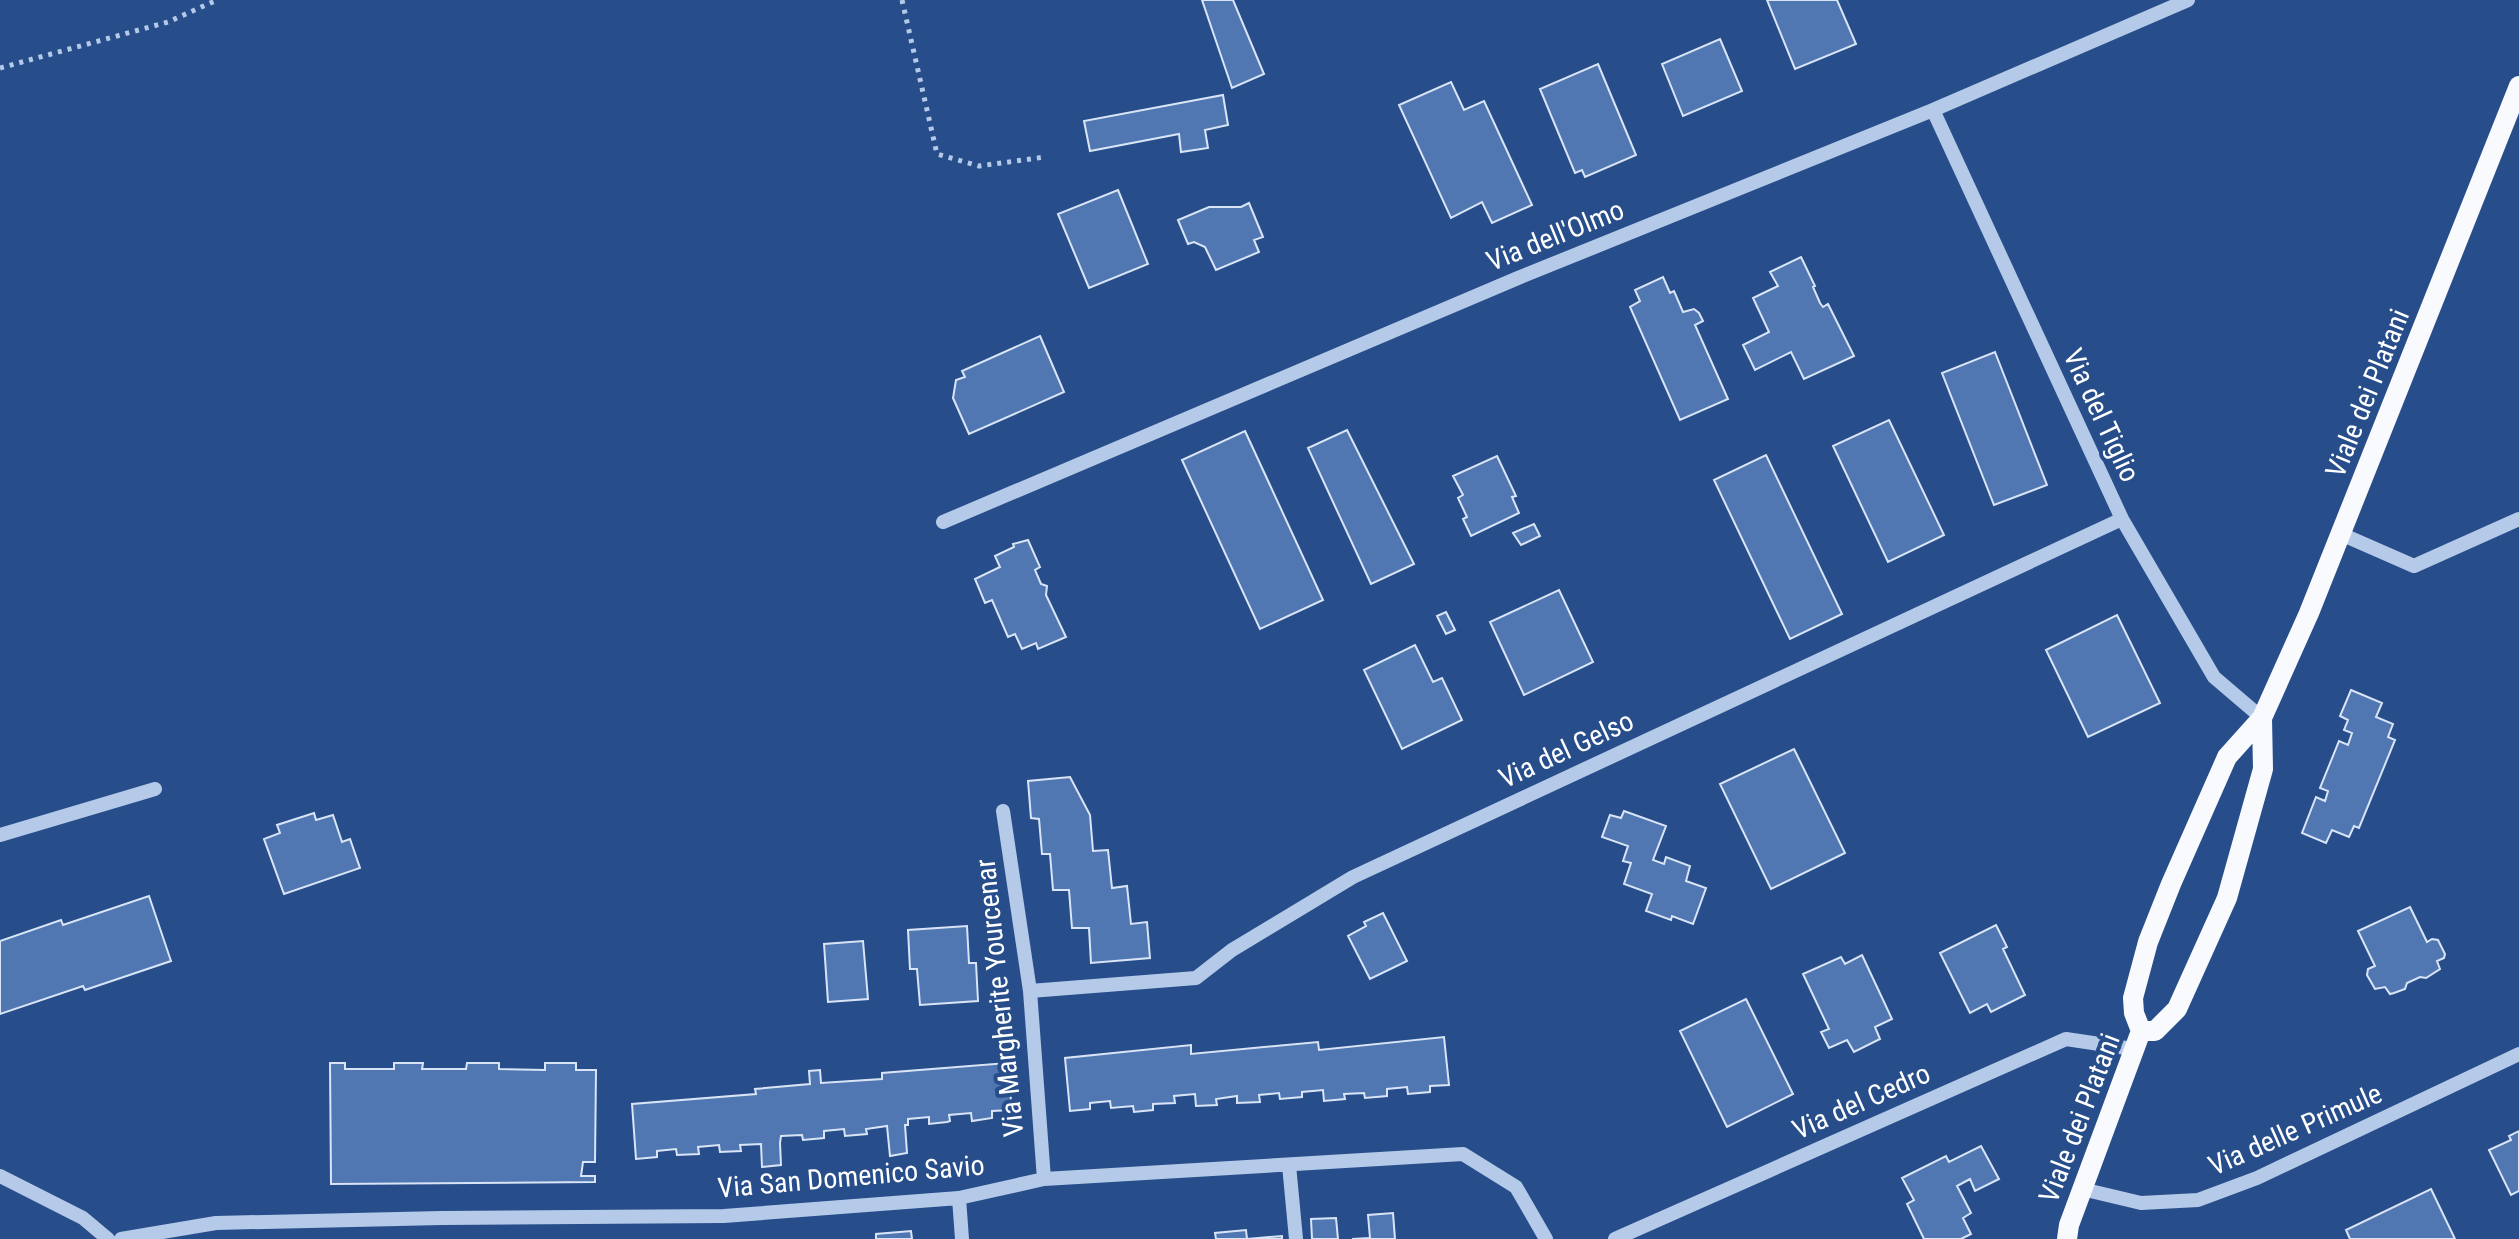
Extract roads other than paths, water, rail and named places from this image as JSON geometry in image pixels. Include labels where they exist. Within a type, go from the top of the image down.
[{"type":"main road","name":"Viale dei Platani","points":[[2063,1234],[2137,1040],[2133,998],[2148,942],[2227,757],[2262,718],[2309,613],[2519,86]]},
{"type":"main road","name":"Viale dei Platani","points":[[2137,1040],[2155,1031],[2177,1009],[2227,898],[2263,769],[2262,718]]},
{"type":"street","name":"Via dell'Olmo","points":[[943,522],[1518,278],[1933,110],[2188,0]]},
{"type":"street","name":"Via del Tiglio","points":[[1933,110],[2122,519],[2214,677],[2262,718]]},
{"type":"street","name":"Via del Gelso","points":[[1030,991],[1196,978],[1232,950],[1353,877],[2122,519]]},
{"type":"street","points":[[2341,534],[2414,566],[2519,519]]},
{"type":"street","points":[[0,835],[155,789]]},
{"type":"street","name":"Via Margherite Yourcenar","points":[[1003,811],[1030,991],[1044,1179]]},
{"type":"street","name":"Via del Cedro","points":[[1615,1239],[2066,1039],[2137,1040]]},
{"type":"street","name":"Via delle Primule","points":[[2082,1189],[2141,1203],[2198,1200],[2257,1178],[2519,1054]]},
{"type":"street","name":"Via San Domenico Savio","points":[[121,1239],[216,1223],[724,1216],[959,1198],[1044,1179],[1463,1154],[1516,1187],[1546,1239]]},
{"type":"street","points":[[1289,1165],[1296,1239]]},
{"type":"street","points":[[0,1176],[83,1218],[108,1239]]},
{"type":"street","points":[[959,1198],[962,1239]]}]
